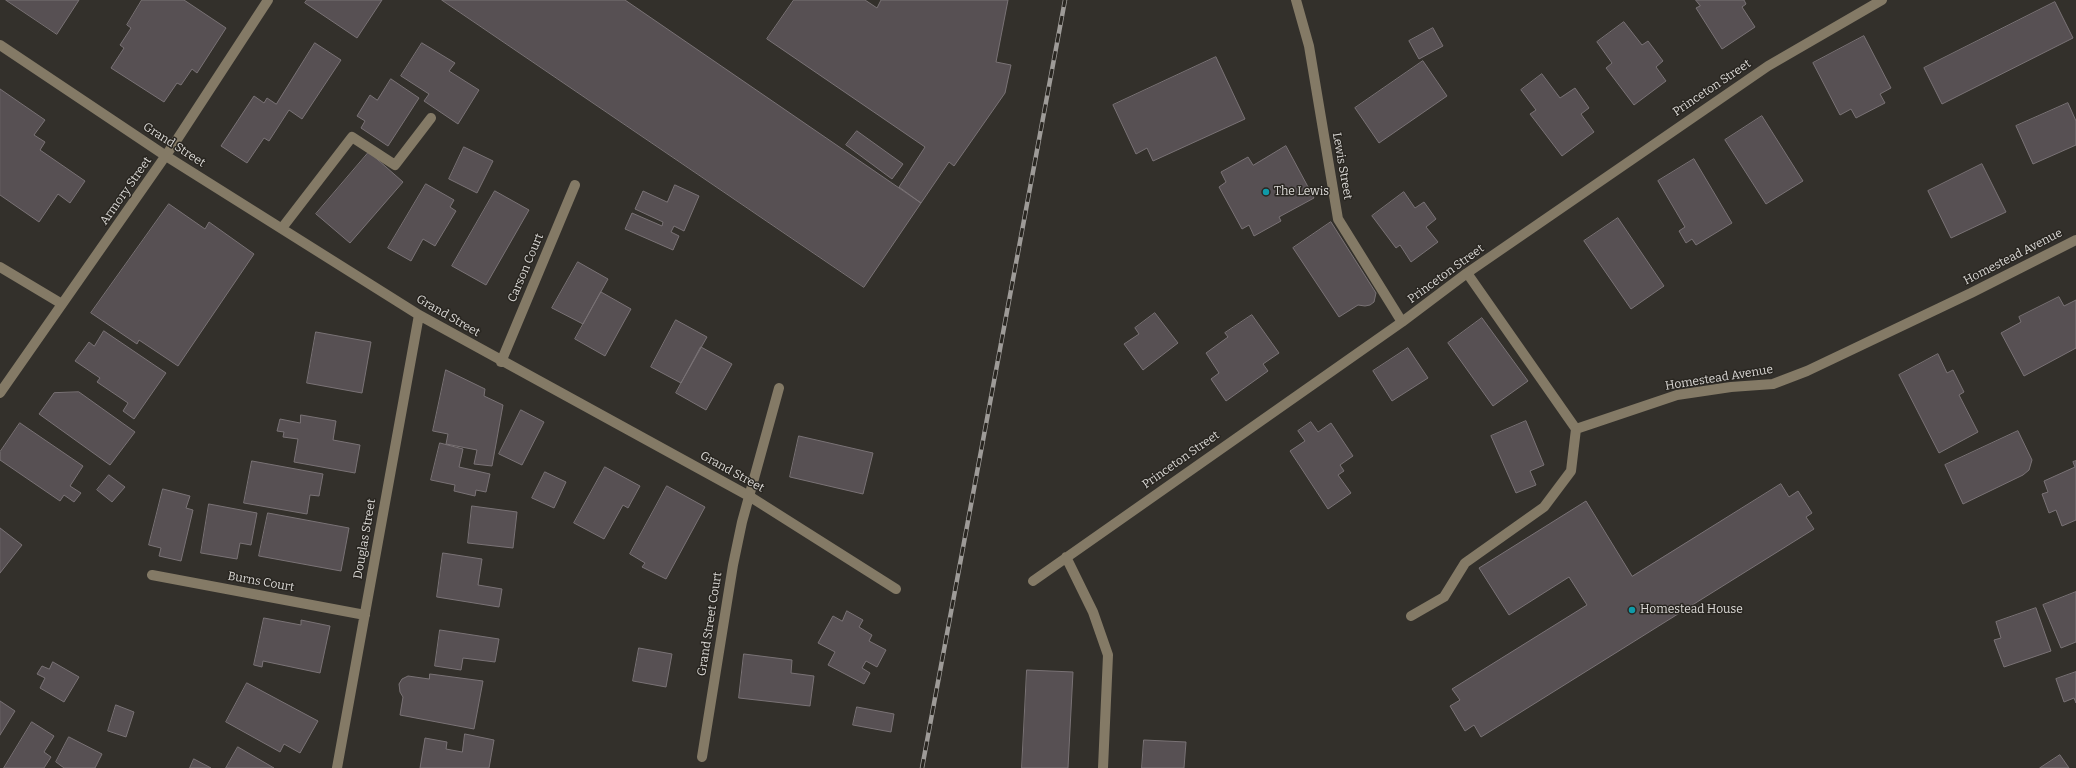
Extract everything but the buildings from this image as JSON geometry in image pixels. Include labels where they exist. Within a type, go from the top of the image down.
[{"type":"street","name":"Armory Street","points":[[0,393],[166,156],[268,0]]},
{"type":"street","name":"Lewis Street","points":[[1296,0],[1309,46],[1338,219],[1402,322]]},
{"type":"street","name":"Princeton Street","points":[[1033,581],[1402,322],[1467,273],[1768,66],[1882,0]]},
{"type":"street","name":"Grand Street","points":[[0,45],[166,156],[418,315],[501,362],[749,496],[896,589]]},
{"type":"street","points":[[282,228],[352,137],[395,165],[431,118]]},
{"type":"street","name":"Carson Court","points":[[501,362],[575,186]]},
{"type":"street","name":"Homestead Avenue","points":[[1576,429],[1677,395],[1731,387],[1773,384],[1807,371],[1971,293],[2076,240]]},
{"type":"street","points":[[0,267],[62,304]]},
{"type":"street","points":[[1411,616],[1444,597],[1465,562],[1544,507],[1571,471],[1576,429],[1467,273]]},
{"type":"street","name":"Douglas Street","points":[[337,768],[418,315]]},
{"type":"street","name":"Grand Street Court","points":[[702,757],[733,565],[749,496],[779,388]]},
{"type":"street","points":[[1066,557],[1094,612],[1108,655],[1103,768]]},
{"type":"street","name":"Burns Court","points":[[152,575],[365,615]]},
{"type":"railway","points":[[922,768],[1065,0]]},
{"type":"place","name":"The Lewis","points":[[1266,192]]},
{"type":"place","name":"Homestead House","points":[[1632,610]]}]
